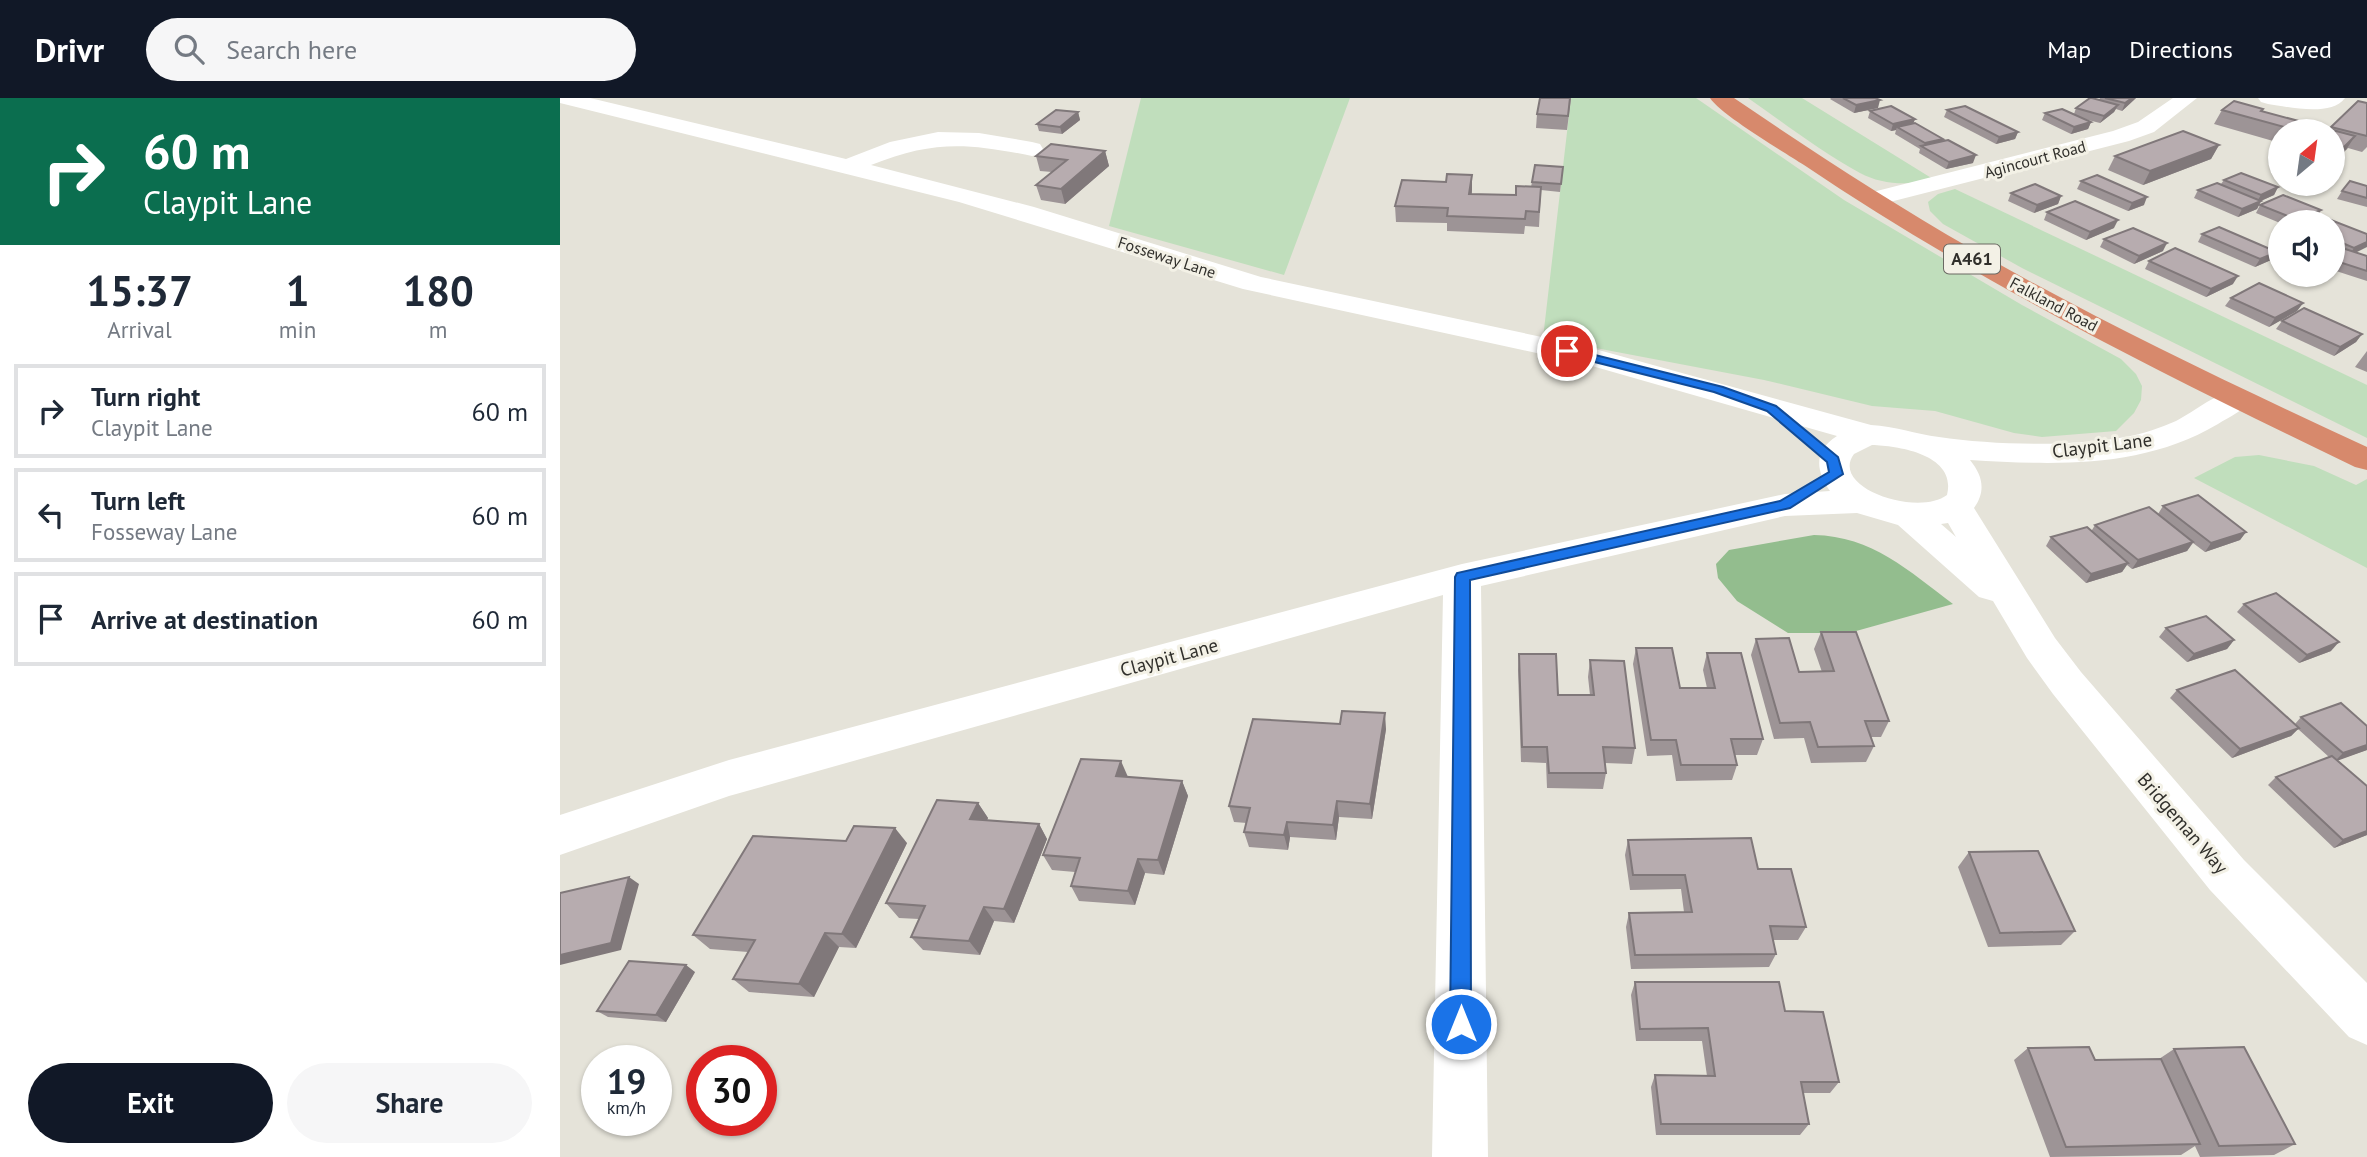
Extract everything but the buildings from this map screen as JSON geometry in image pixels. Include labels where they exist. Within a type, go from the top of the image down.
[{"type":"highway","name":"Falkland Road","points":[[1720,98],[1874,199],[1996,274],[2237,399],[2367,460]]},
{"type":"street","name":"Fosseway Lane","points":[[564,98],[848,166],[1028,213],[1214,273],[1427,323],[1542,345],[1719,390],[1772,408],[1870,435]]},
{"type":"street","name":"Agincourt Road","points":[[1874,199],[2121,136],[2146,127],[2187,98]]},
{"type":"street","points":[[2268,98],[2314,104],[2333,99],[2355,107]]},
{"type":"street","points":[[848,166],[922,139],[948,136],[975,137],[1032,149]]},
{"type":"street","name":"Claypit Lane","points":[[1934,447],[2068,453],[2132,446],[2169,436],[2237,399]]},
{"type":"street","name":"Fosseway Lane","points":[[1772,408],[1835,467]]},
{"type":"street","points":[[1870,435],[1891,435],[1934,447],[1962,473],[1960,497],[1926,516],[1883,511],[1862,501],[1845,488],[1835,467],[1840,448],[1853,440],[1870,435]]},
{"type":"street","name":"Claypit Lane","points":[[1960,497],[2040,453]]},
{"type":"street","name":"Claypit Lane","points":[[1784,505],[1835,467]]},
{"type":"street","name":"Bridgeman Way","points":[[1960,497],[2017,610],[2067,683],[2210,854],[2367,1019]]},
{"type":"street","name":"Claypit Lane","points":[[560,835],[729,778],[1462,577],[1784,505],[1862,501]]},
{"type":"street","name":"Bridgeman Way","points":[[1908,516],[2017,610]]},
{"type":"street","points":[[1460,1157],[1462,577]]},
{"type":"green space","points":[[1141,98],[1350,98],[1284,275],[1109,226]]},
{"type":"green space","points":[[1571,98],[1696,98],[1844,200],[2022,305],[2121,359],[2136,374],[2142,386],[2141,400],[2134,413],[2116,431],[2042,437],[2014,433],[1935,411],[1872,406],[1764,380],[1543,338]]},
{"type":"green space","points":[[1748,98],[1802,98],[1933,179],[1896,183],[1869,177],[1831,156]]},
{"type":"green space","points":[[1955,189],[2367,385],[2367,438],[2022,268],[1943,224],[1930,211],[1928,202],[1938,194]]},
{"type":"green space","points":[[2259,455],[2314,466],[2356,485],[2367,479],[2367,568],[2194,478],[2235,457]]},
{"type":"green space","points":[[1814,535],[1835,537],[1872,549],[1905,568],[1953,604],[1849,633],[1788,633],[1737,601],[1718,578],[1716,564],[1729,550]]},
{"type":"route","points":[[1461,1024],[1462,577],[1784,505],[1836,474],[1834,460],[1772,408],[1719,390],[1567,351]]}]
